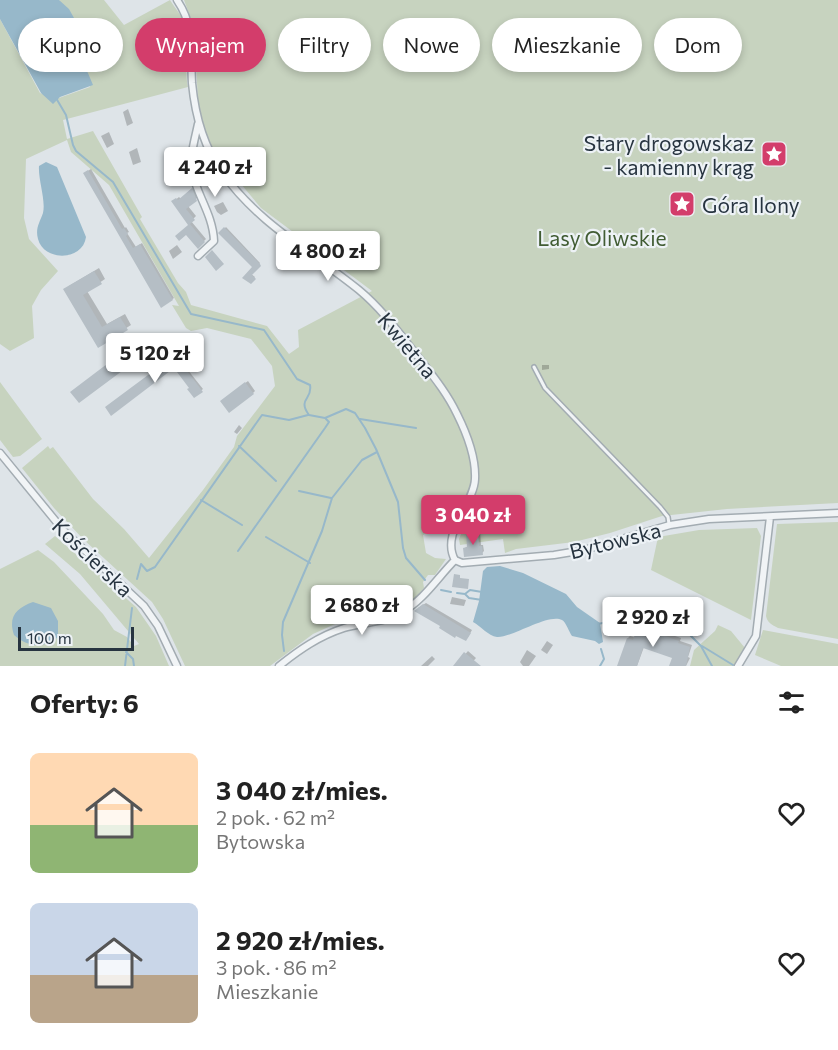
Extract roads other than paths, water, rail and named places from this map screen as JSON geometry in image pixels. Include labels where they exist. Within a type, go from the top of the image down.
[{"type":"street","name":"Kwietna","points":[[177,0],[185,12],[190,28],[192,82],[198,122],[215,163],[240,194],[283,235],[370,300],[408,343],[448,397],[465,432],[476,477],[474,489],[463,509],[454,534],[452,554],[455,560]]},
{"type":"street","name":"Kwietna","points":[[198,122],[192,171],[214,233],[214,241],[198,256]]},
{"type":"street","name":"Kościerska","points":[[0,453],[63,530],[144,606],[158,626],[177,666]]},
{"type":"street","name":"Bytowska","points":[[455,560],[462,563],[554,555],[584,550],[669,525],[709,519],[770,518],[838,513]]},
{"type":"street","points":[[738,666],[756,636],[770,518]]},
{"type":"street","points":[[279,666],[298,650],[328,634],[343,628],[384,620],[401,613],[427,591],[455,560]]},
{"type":"lane","points":[[534,367],[545,388],[660,507],[668,517],[669,525]]},
{"type":"water","points":[[0,0],[59,0],[69,9],[74,18],[18,18],[18,51],[0,19]]},
{"type":"water","points":[[29,72],[87,72],[93,85],[60,97],[53,104],[41,93]]},
{"type":"water","points":[[46,162],[57,167],[86,237],[78,251],[63,256],[48,252],[42,247],[37,235],[44,208],[39,166]]},
{"type":"water","points":[[500,566],[523,573],[566,594],[577,607],[600,623],[603,642],[599,644],[572,636],[563,621],[556,619],[497,637],[473,622],[479,601],[483,571],[487,567]]},
{"type":"water","points":[[33,602],[51,608],[58,621],[58,637],[53,641],[36,645],[24,642],[14,635],[12,623],[15,614],[22,607]]},
{"type":"waterway","points":[[56,98],[66,115],[76,151],[113,182],[191,314],[264,330],[297,379],[310,385],[305,402],[309,415],[325,418],[346,409],[355,413],[376,449],[398,502],[406,558],[425,580]]},
{"type":"waterway","points":[[137,579],[141,564],[147,571],[155,567],[262,415],[289,420],[308,415]]},
{"type":"waterway","points":[[238,551],[329,422],[326,419]]},
{"type":"waterway","points":[[360,419],[416,428]]},
{"type":"waterway","points":[[239,446],[276,481]]},
{"type":"waterway","points":[[284,651],[283,622],[322,531],[332,498],[362,460],[377,452]]},
{"type":"waterway","points":[[299,491],[331,498]]},
{"type":"waterway","points":[[201,500],[242,525]]},
{"type":"waterway","points":[[266,537],[310,563]]},
{"type":"waterway","points":[[441,590],[451,592]]},
{"type":"waterway","points":[[465,594],[470,590],[482,592]]},
{"type":"waterway","points":[[457,593],[482,600]]},
{"type":"waterway","points":[[125,666],[132,608]]},
{"type":"waterway","points":[[598,624],[617,620],[634,620],[648,624],[670,625],[679,631],[688,633],[701,646],[712,666]]},
{"type":"waterway","points":[[702,646],[733,665]]},
{"type":"waterway","points":[[600,666],[604,659],[601,649]]},
{"type":"waterway","points":[[126,652],[133,659],[134,666]]},
{"type":"place","name":"Stary drogowskaz - kamienny krąg","points":[[774,154]]},
{"type":"place","name":"Góra Ilony","points":[[682,204]]},
{"type":"park label","name":"Lasy Oliwskie","points":[[602,237]]}]
